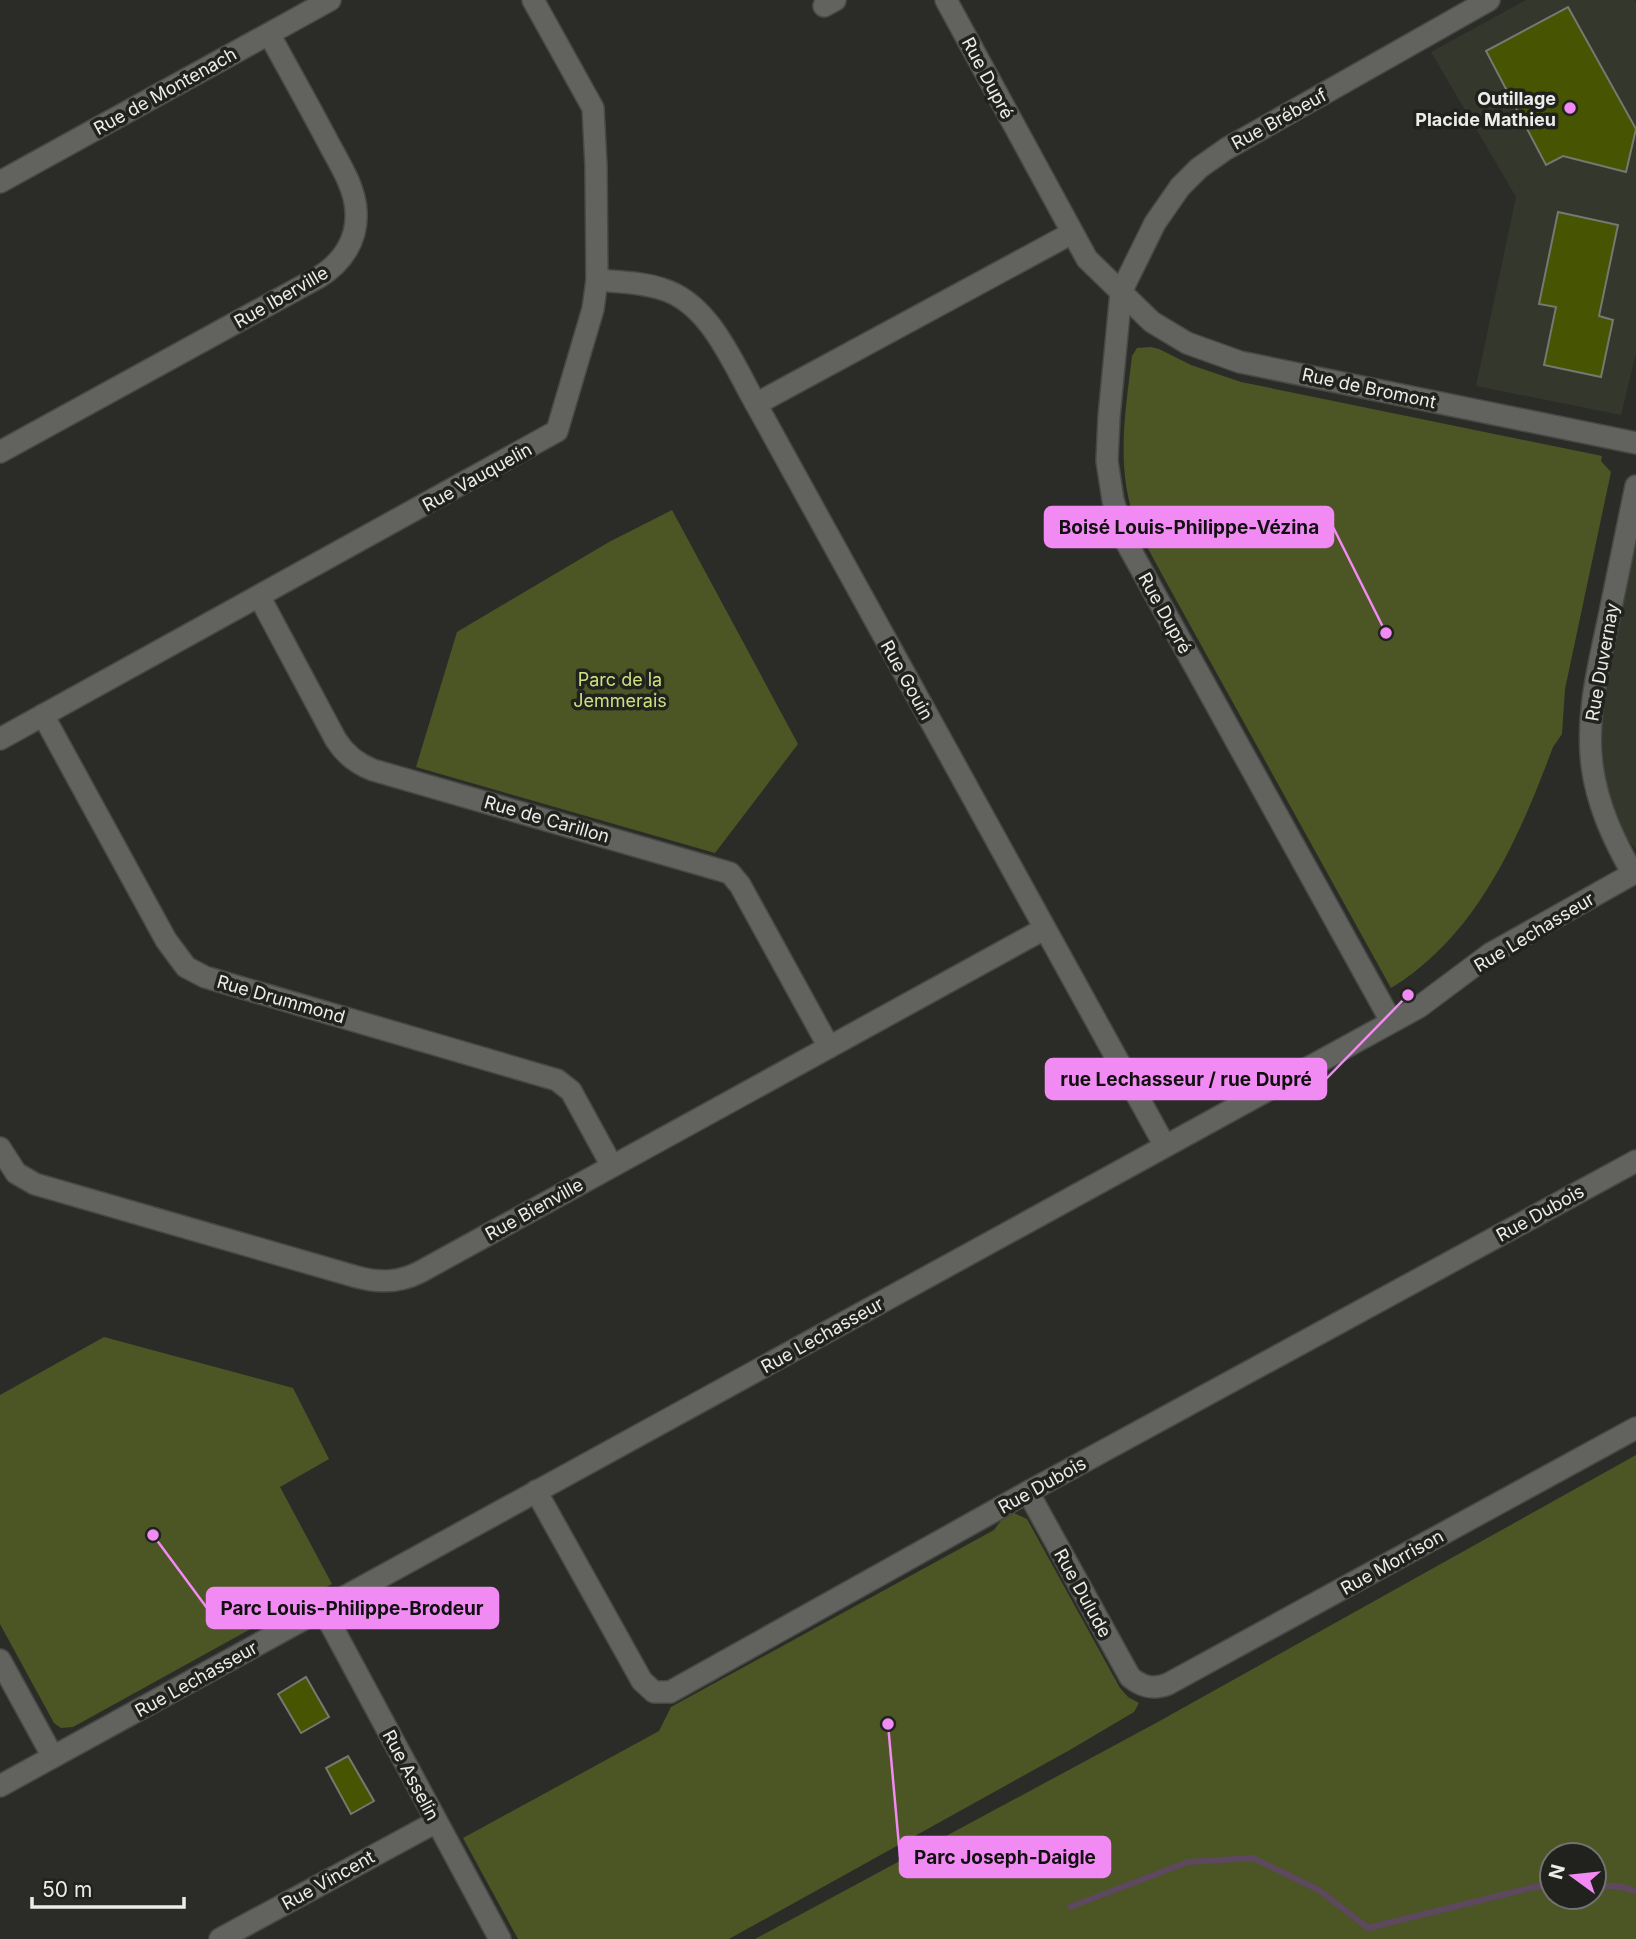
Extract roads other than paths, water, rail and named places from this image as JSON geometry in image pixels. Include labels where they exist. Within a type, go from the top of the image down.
[{"type":"street","name":"Rue de Montenach","points":[[0,181],[330,0]]},
{"type":"street","name":"Rue Vauquelin","points":[[0,739],[554,434],[559,427],[593,309],[597,280],[593,108],[533,0]]},
{"type":"street","name":"Rue Dupré","points":[[946,0],[1072,233],[1087,258],[1121,292],[1107,461],[1113,500],[1125,540],[1391,1021]]},
{"type":"street","name":"Rue Brébeuf","points":[[1121,292],[1155,223],[1180,187],[1199,168],[1226,149],[1489,0]]},
{"type":"street","name":"Rue Iberville","points":[[0,452],[319,277],[335,266],[346,252],[356,219],[353,193],[312,110],[269,34]]},
{"type":"street","points":[[756,404],[1072,233]]},
{"type":"street","name":"Rue Gouin","points":[[597,280],[664,289],[690,303],[710,326],[756,404],[1165,1146]]},
{"type":"street","name":"Rue de Bromont","points":[[1121,292],[1152,323],[1197,347],[1240,362],[1636,443]]},
{"type":"street","name":"Rue Duvernay","points":[[1634,873],[1618,848],[1602,809],[1592,764],[1590,734],[1596,679],[1636,486]]},
{"type":"street","name":"Rue de Carillon","points":[[259,596],[336,740],[358,763],[373,770],[730,873],[740,885],[829,1047]]},
{"type":"street","name":"Rue Drummond","points":[[43,715],[166,940],[186,967],[205,977],[557,1080],[574,1096],[612,1166]]},
{"type":"street","name":"Rue Lechasseur","points":[[0,1786],[1391,1021],[1442,992],[1490,954],[1634,873]]},
{"type":"street","name":"Rue Bienville","points":[[0,1148],[16,1173],[35,1184],[380,1281],[396,1280],[412,1276],[1044,929]]},
{"type":"street","name":"Rue Dubois","points":[[536,1491],[642,1681],[654,1692],[676,1690],[1028,1492],[1636,1161]]},
{"type":"street","name":"Rue Morrison","points":[[1145,1686],[1168,1684],[1636,1428]]},
{"type":"street","name":"Rue Dulude","points":[[1028,1492],[1127,1672],[1135,1681],[1145,1686]]},
{"type":"street","name":"Rue Asselin","points":[[323,1610],[500,1939]]},
{"type":"street","points":[[0,1660],[53,1757]]},
{"type":"street","name":"Rue Vincent","points":[[220,1939],[436,1822]]},
{"type":"waterway","points":[[1070,1907],[1188,1862],[1253,1858],[1319,1890],[1368,1928],[1538,1887]]},
{"type":"waterway","points":[[1608,1886],[1636,1891]]},
{"type":"place","name":"Outillage Placide Mathieu","points":[[1570,108]]},
{"type":"place","name":"Boisé Louis-Philippe-Vézina","points":[[1386,633]]},
{"type":"place","name":"rue Lechasseur / rue Dupré","points":[[1408,995]]},
{"type":"place","name":"Parc Louis-Philippe-Brodeur","points":[[153,1535]]},
{"type":"place","name":"Parc Joseph-Daigle","points":[[888,1724]]},
{"type":"park label","name":"Parc de la Jemmerais","points":[[620,689]]}]
